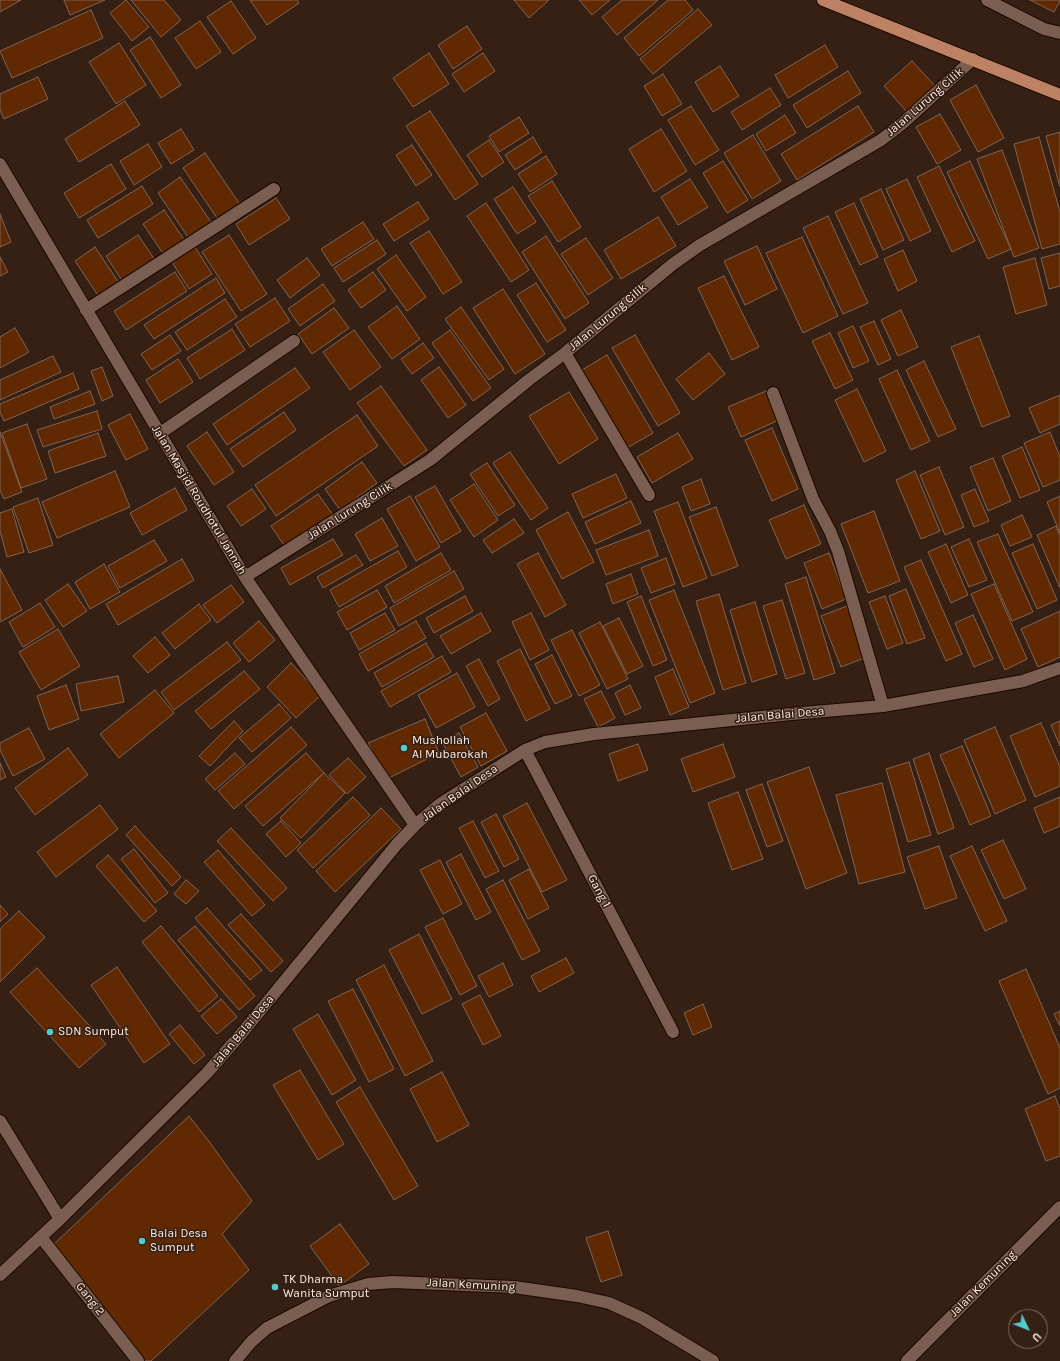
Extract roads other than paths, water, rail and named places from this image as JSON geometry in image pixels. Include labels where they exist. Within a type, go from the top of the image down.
[{"type":"main road","points":[[823,0],[1060,95]]},
{"type":"street","points":[[987,0],[1044,29],[1060,33]]},
{"type":"street","name":"Jalan Lurung Cilik","points":[[244,577],[430,460],[530,379],[565,353],[678,260],[881,140],[903,123],[973,60]]},
{"type":"street","name":"Jalan Masjid Roudhotul Jannah","points":[[0,164],[244,577],[415,825]]},
{"type":"street","points":[[86,310],[274,189]]},
{"type":"street","points":[[159,434],[294,341]]},
{"type":"street","points":[[565,353],[649,494]]},
{"type":"street","points":[[773,393],[813,499],[830,531],[838,552],[883,706]]},
{"type":"street","name":"Jalan Balai Desa","points":[[0,1275],[60,1219],[207,1072],[246,1028],[397,844],[415,825],[440,804],[525,750],[545,742],[594,734],[883,706],[1023,681],[1060,668]]},
{"type":"street","name":"Gang 1","points":[[525,750],[673,1032]]},
{"type":"street","points":[[0,1121],[60,1219]]},
{"type":"street","name":"Jalan Kemuning","points":[[907,1361],[1060,1207]]},
{"type":"street","name":"Gang 2","points":[[41,1237],[138,1361]]},
{"type":"street","name":"Jalan Kemuning","points":[[235,1361],[251,1342],[267,1328],[329,1296],[368,1284],[393,1282],[514,1287],[577,1296],[609,1303],[642,1318],[713,1361]]},
{"type":"place","name":"Mushollah Al Mubarokah","points":[[404,748]]},
{"type":"place","name":"SDN Sumput","points":[[50,1032]]},
{"type":"place","name":"Balai Desa Sumput","points":[[142,1241]]},
{"type":"place","name":"TK Dharma Wanita Sumput","points":[[275,1287]]}]
